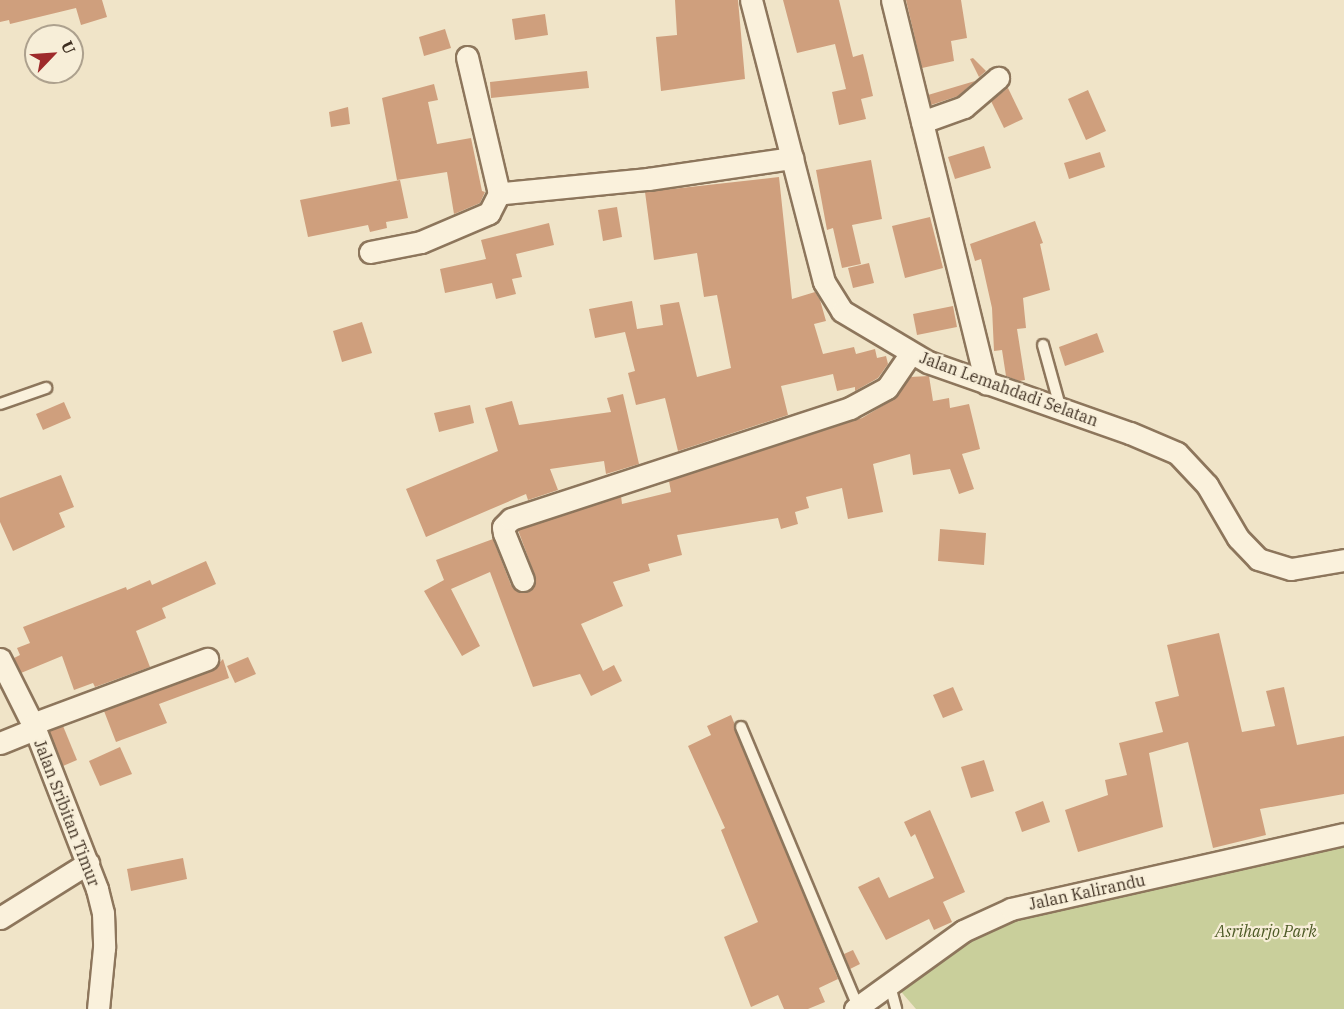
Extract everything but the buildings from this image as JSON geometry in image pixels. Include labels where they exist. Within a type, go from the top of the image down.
[{"type":"street","name":"Jalan Lemahdadi Selatan","points":[[751,0],[824,282],[833,297],[854,321],[911,353],[986,384],[1130,433],[1177,453],[1221,504],[1238,538],[1258,558],[1291,569],[1344,560]]},
{"type":"street","points":[[892,0],[986,384]]},
{"type":"street","points":[[370,252],[421,242],[489,213],[500,191],[467,57]]},
{"type":"street","points":[[922,122],[964,107],[998,78]]},
{"type":"street","points":[[500,191],[648,179],[792,158]]},
{"type":"street","points":[[523,580],[504,533],[503,527],[511,519],[850,408],[887,388],[911,353]]},
{"type":"street","name":"Jalan Sribitan Timur","points":[[0,659],[33,727],[88,863],[103,913],[99,1000]]},
{"type":"street","points":[[0,743],[33,727],[207,659]]},
{"type":"street","name":"Jalan Kalirandu","points":[[857,1008],[888,982],[963,931],[1034,902],[1344,834]]},
{"type":"street","points":[[0,918],[88,863]]},
{"type":"lane","points":[[1042,345],[1061,410]]},
{"type":"lane","points":[[0,404],[46,388]]},
{"type":"lane","points":[[741,727],[857,1008]]},
{"type":"lane","points":[[888,982],[896,1009]]},
{"type":"green space","name":"Asriharjo Park","points":[[1344,834],[1344,1009],[916,1009],[897,987],[954,942],[1035,904]]}]
